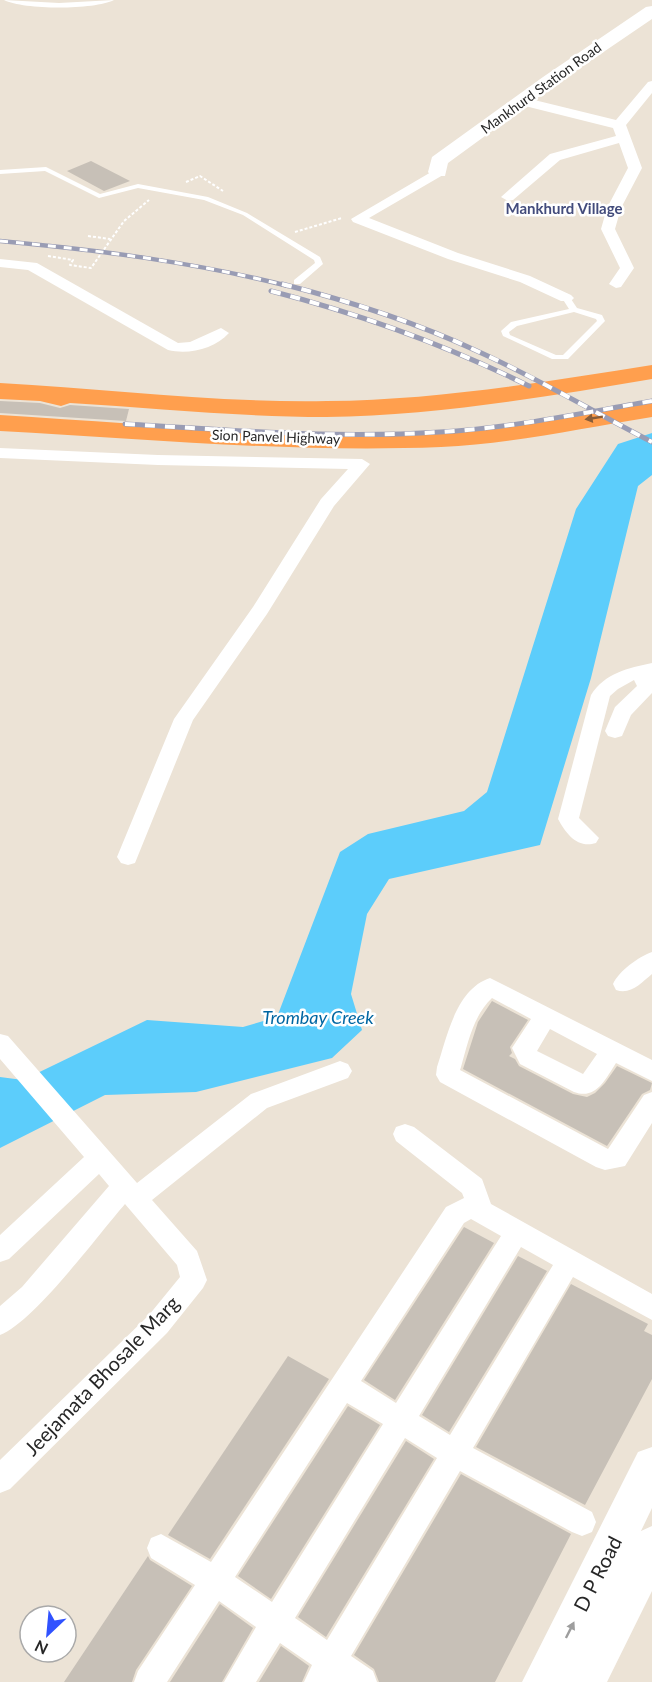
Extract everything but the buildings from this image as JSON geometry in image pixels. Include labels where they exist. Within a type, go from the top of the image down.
[{"type":"highway","points":[[0,423],[21,426],[428,403],[652,372]]},
{"type":"highway","points":[[439,428],[524,408],[652,387]]},
{"type":"highway","points":[[0,391],[21,426]]},
{"type":"highway","points":[[0,406],[21,426],[111,421],[226,452],[412,454],[486,451],[652,430]]},
{"type":"highway","points":[[439,428],[535,428],[652,409]]},
{"type":"highway","name":"Sion Panvel Highway","points":[[111,421],[291,440],[439,428]]},
{"type":"street","name":"Mankhurd Station Road","points":[[358,219],[454,165],[529,103],[652,11]]},
{"type":"street","name":"Mankhurd Station Road","points":[[529,103],[652,24]]},
{"type":"street","points":[[619,125],[652,85]]},
{"type":"street","points":[[529,103],[619,125]]},
{"type":"street","points":[[616,284],[627,268],[608,230],[614,208],[635,168],[619,125]]},
{"type":"street","points":[[508,197],[555,157],[624,138]]},
{"type":"street","points":[[358,219],[453,256],[525,279],[570,304]]},
{"type":"street","points":[[0,263],[32,266],[174,347],[185,350],[222,333]]},
{"type":"street","points":[[21,426],[158,460],[362,464],[327,503],[260,610],[184,719],[128,856]]},
{"type":"street","points":[[589,838],[580,834],[568,819],[601,695],[608,684],[646,671],[647,687],[622,712],[615,731]]},
{"type":"street","points":[[624,984],[652,961]]},
{"type":"street","points":[[652,1071],[490,987],[483,992],[466,1017],[448,1075],[605,1160],[616,1159],[652,1102]]},
{"type":"street","points":[[546,1016],[524,1048],[528,1057],[582,1085],[590,1083],[612,1051]]},
{"type":"street","name":"Jeejamata Bhosale Marg","points":[[0,1043],[188,1259],[194,1280],[158,1324],[0,1479]]},
{"type":"street","points":[[0,1323],[31,1295],[130,1193],[259,1101],[340,1071]]},
{"type":"street","points":[[405,1134],[473,1187],[480,1210],[652,1308]]},
{"type":"street","points":[[0,1251],[99,1159]]},
{"type":"street","points":[[149,1682],[455,1215],[477,1203]]},
{"type":"street","points":[[239,1682],[518,1232]]},
{"type":"street","points":[[326,1672],[569,1261]]},
{"type":"street","points":[[343,1385],[456,1454],[582,1522]]},
{"type":"street","name":"D P Road","points":[[544,1682],[652,1466]]},
{"type":"street","name":"D P Road","points":[[584,1682],[652,1547]]},
{"type":"street","points":[[161,1548],[276,1622],[326,1672],[362,1682]]},
{"type":"lane","points":[[7,0],[47,6],[72,6],[111,0]]},
{"type":"lane","points":[[0,172],[46,169],[99,196],[138,186],[206,198],[245,214],[317,259],[319,264],[297,282]]},
{"type":"lane","points":[[570,304],[599,317],[601,321],[565,357],[555,357],[507,336],[505,330],[514,324],[570,304]]},
{"type":"path","points":[[183,183],[200,176],[226,194]]},
{"type":"path","points":[[70,265],[91,268],[110,239],[140,204],[157,196]]},
{"type":"path","points":[[294,232],[343,218],[358,219]]},
{"type":"path","points":[[88,236],[110,239]]},
{"type":"water","name":"Trombay Creek","points":[[652,433],[652,475],[638,486],[591,678],[540,845],[389,879],[367,914],[351,994],[362,1030],[332,1058],[196,1092],[105,1095],[0,1148],[0,1077],[23,1080],[147,1020],[243,1027],[277,1017],[340,852],[368,834],[464,811],[487,792],[576,509],[618,444]]},
{"type":"railway","points":[[0,241],[145,258],[217,270],[288,286]]},
{"type":"railway","points":[[282,284],[381,313],[454,340],[522,372],[595,411]]},
{"type":"railway","points":[[271,291],[402,332],[466,357],[529,386]]},
{"type":"railway","points":[[595,411],[652,401]]},
{"type":"railway","points":[[125,424],[282,433],[401,434],[493,427],[595,411]]},
{"type":"railway","points":[[595,411],[652,442]]},
{"type":"district","name":"Mankhurd Village","points":[[564,209]]}]
